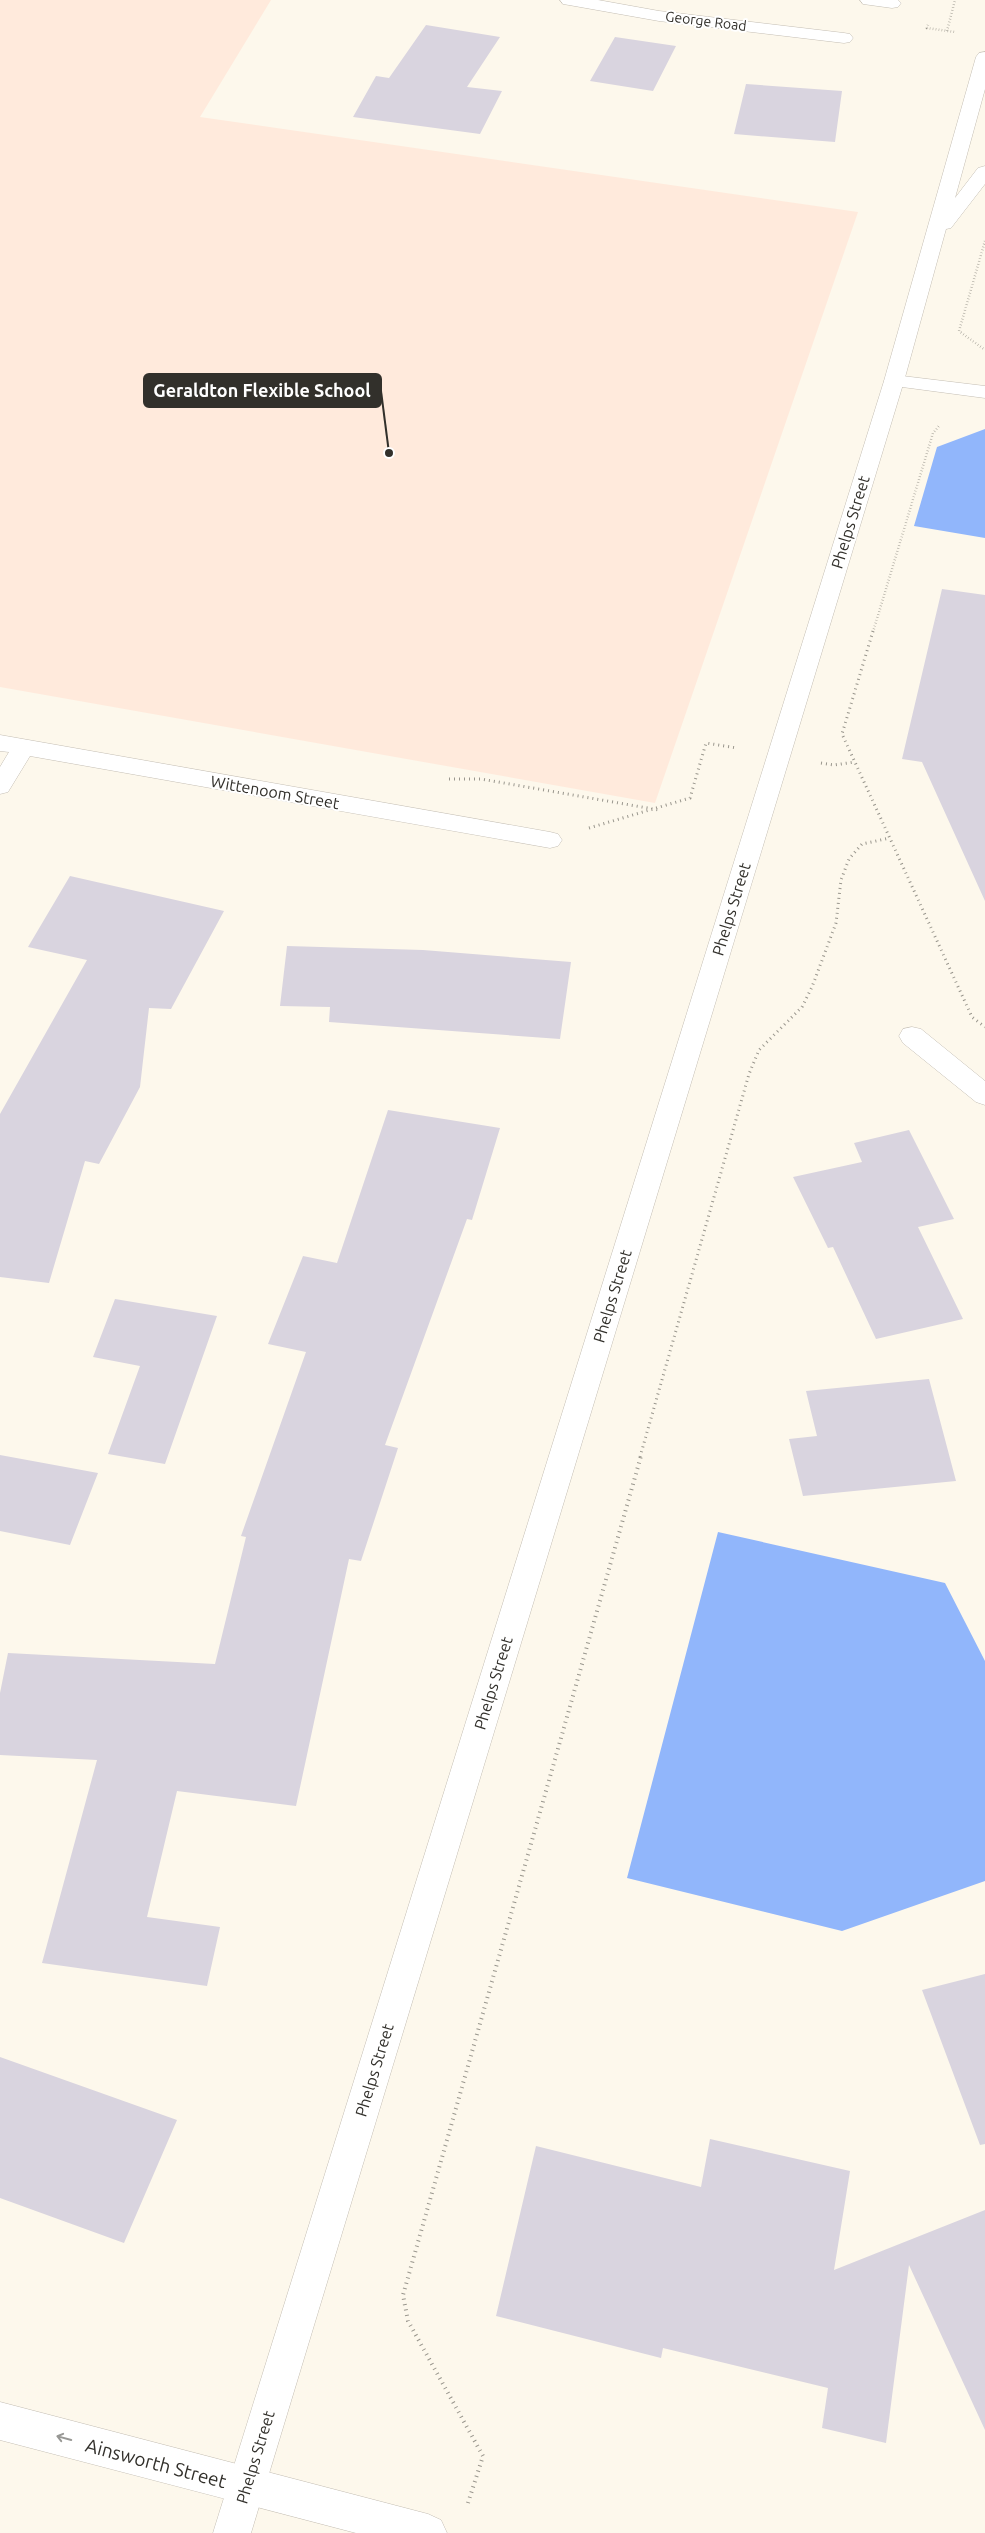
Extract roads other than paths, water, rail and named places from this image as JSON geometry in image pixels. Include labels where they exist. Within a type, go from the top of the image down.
[{"type":"main road","name":"George Road","points":[[570,0],[659,16],[844,38]]},
{"type":"main road","points":[[868,0],[892,3]]},
{"type":"main road","name":"Phelps Street","points":[[232,2533],[894,382],[985,57]]},
{"type":"main road","points":[[936,235],[985,172]]},
{"type":"main road","points":[[894,382],[985,392]]},
{"type":"main road","name":"Wittenoom Street","points":[[0,743],[550,840]]},
{"type":"main road","points":[[0,786],[23,748]]},
{"type":"main road","points":[[912,1036],[985,1095]]},
{"type":"main road","name":"Ainsworth Street","points":[[0,2421],[246,2487],[428,2533]]},
{"type":"water","points":[[985,429],[985,538],[914,526],[937,447]]},
{"type":"water","points":[[718,1532],[945,1583],[985,1661],[985,1881],[842,1931],[627,1878]]},
{"type":"place","name":"Geraldton Flexible School","points":[[389,453]]}]
